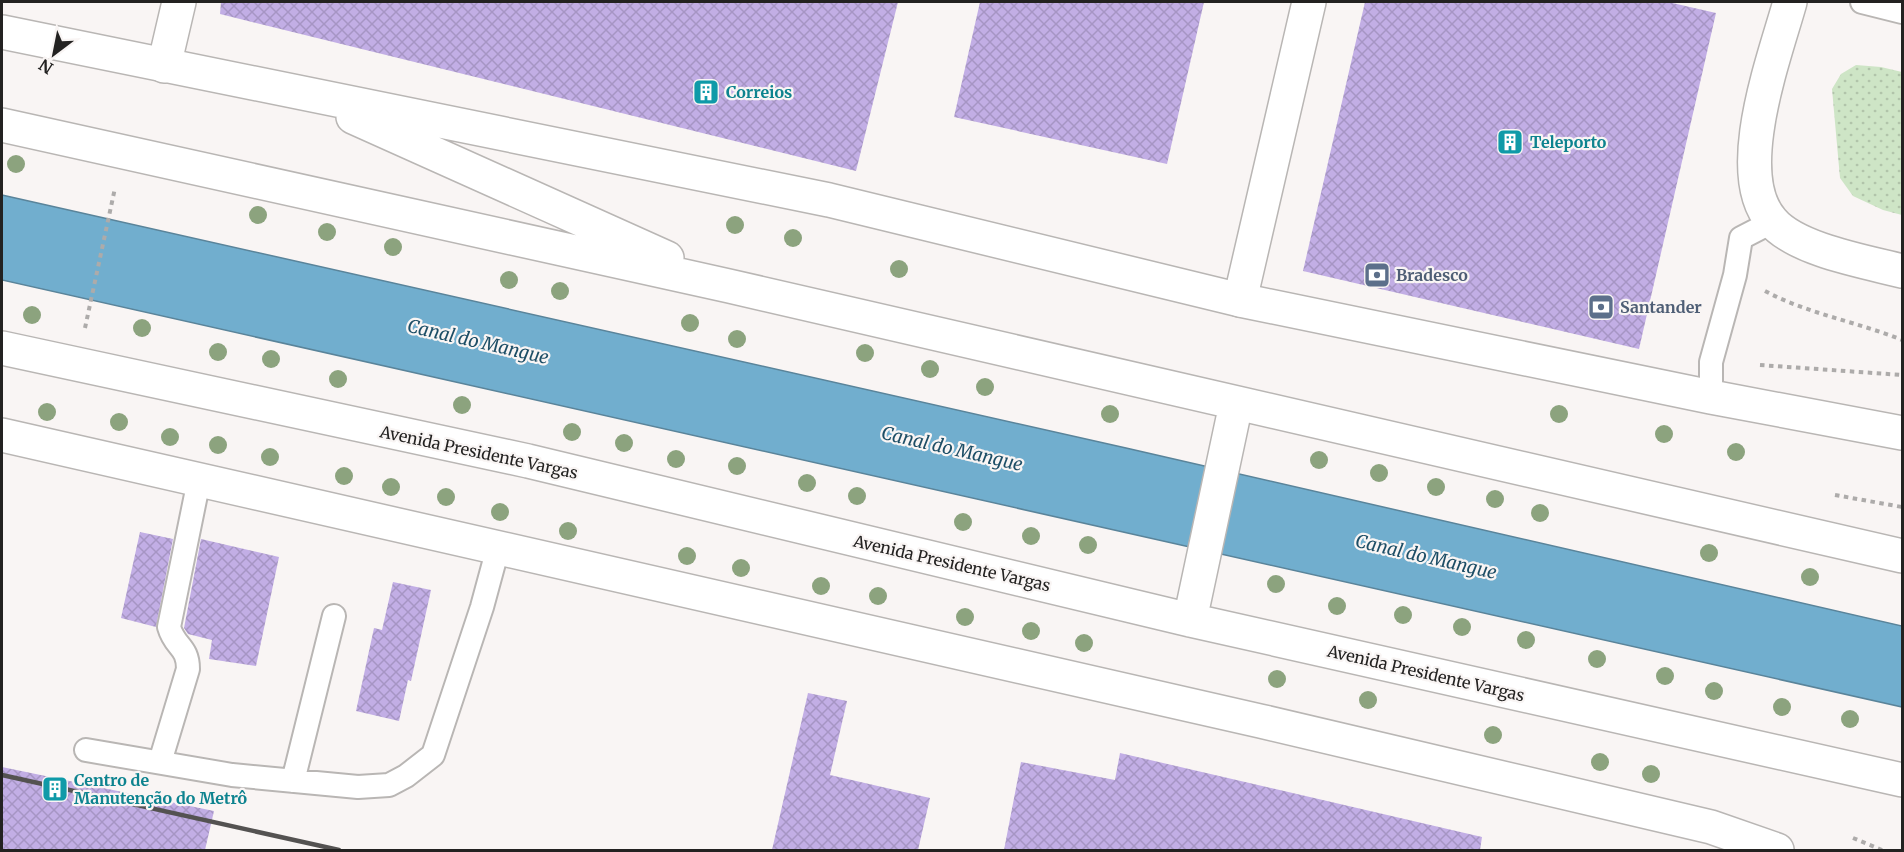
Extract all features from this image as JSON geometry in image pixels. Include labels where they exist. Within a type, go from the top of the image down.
[{"type":"main road","points":[[164,66],[180,2]]},
{"type":"main road","points":[[1240,300],[1309,2]]},
{"type":"main road","points":[[1790,2],[1757,121],[1755,172],[1758,199],[1772,222],[1797,240],[1828,252],[1902,271]]},
{"type":"main road","points":[[2,32],[829,200],[1240,300],[1712,397],[1902,432]]},
{"type":"main road","points":[[298,92],[729,286]]},
{"type":"main road","points":[[2,125],[729,286],[1902,556]]},
{"type":"main road","name":"Avenida Presidente Vargas","points":[[2,348],[528,461],[1190,620],[1902,780]]},
{"type":"main road","points":[[1190,620],[1236,404]]},
{"type":"main road","points":[[2,435],[1260,721],[1688,821],[1777,850]]},
{"type":"lane","points":[[1862,2],[1902,12]]},
{"type":"lane","points":[[1712,397],[1711,362],[1735,275],[1741,238],[1772,222]]},
{"type":"lane","points":[[160,762],[188,669],[188,657],[172,637],[169,627],[199,480]]},
{"type":"lane","points":[[86,750],[232,775],[358,787],[389,785],[406,776],[433,755],[482,607],[498,548]]},
{"type":"lane","points":[[293,780],[334,616]]},
{"type":"path","points":[[86,321],[111,209]]},
{"type":"path","points":[[1735,275],[1794,304],[1872,328],[1902,340]]},
{"type":"path","points":[[1711,362],[1902,375]]},
{"type":"path","points":[[1835,495],[1902,507]]},
{"type":"path","points":[[1853,838],[1882,850]]},
{"type":"green space","points":[[1856,65],[1902,72],[1902,215],[1883,210],[1853,196],[1840,178],[1832,89],[1841,74]]},
{"type":"water","name":"Canal do Mangue","points":[[2,195],[1126,448],[1902,626],[1902,707],[2,280]]},
{"type":"building","name":"Correios","points":[[221,2],[898,2],[856,171],[220,14]]},
{"type":"building","points":[[980,2],[1204,2],[1167,164],[954,117]]},
{"type":"building","name":"Teleporto","points":[[1365,2],[1668,2],[1716,13],[1639,349],[1303,271]]},
{"type":"building","points":[[140,532],[173,539],[156,627],[121,618]]},
{"type":"building","points":[[201,539],[279,557],[256,666],[209,659],[212,640],[188,634],[184,628]]},
{"type":"building","points":[[393,582],[431,590],[411,681],[408,680],[399,721],[356,711],[374,628],[382,630]]},
{"type":"building","points":[[808,693],[847,701],[830,775],[930,798],[918,850],[772,850]]},
{"type":"building","points":[[1120,753],[1482,837],[1480,850],[1004,850],[1021,762],[1115,780]]},
{"type":"building","name":"Centro de Manutenção do Metrô","points":[[2,767],[214,811],[205,850],[2,850]]},
{"type":"railway","points":[[2,775],[339,850]]},
{"type":"place","name":"Correios","points":[[706,92]]},
{"type":"place","name":"Teleporto","points":[[1510,142]]},
{"type":"place","name":"Bradesco","points":[[1377,275]]},
{"type":"place","name":"Santander","points":[[1601,307]]},
{"type":"place","name":"Centro de Manutenção do Metrô","points":[[55,789]]}]
